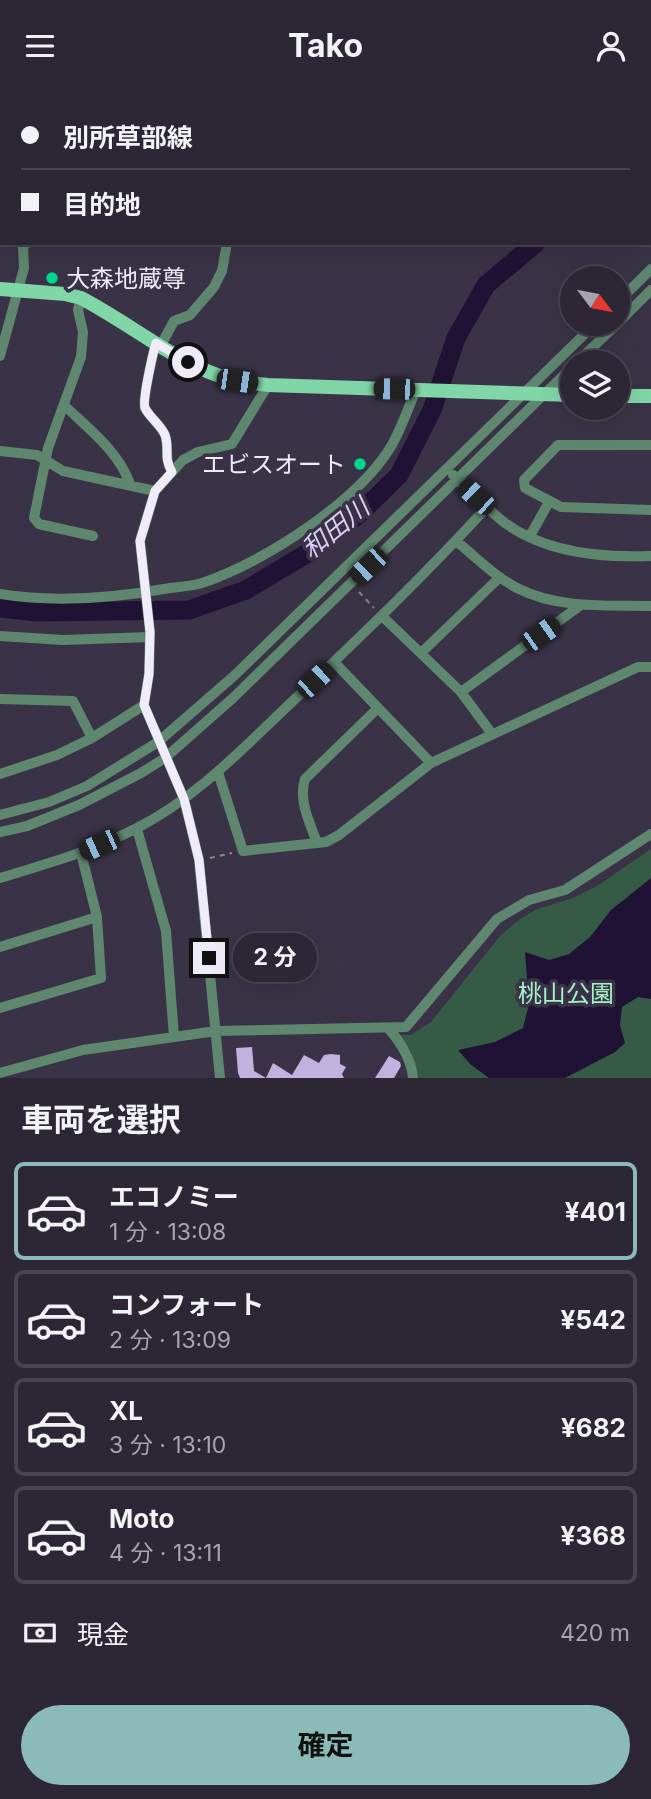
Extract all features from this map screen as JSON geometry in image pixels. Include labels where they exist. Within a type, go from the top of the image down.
[{"type":"main road","points":[[0,289],[65,294],[81,298],[211,373],[237,381],[268,386],[560,394]]},
{"type":"main road","points":[[630,396],[651,397]]},
{"type":"street","points":[[0,356],[24,268],[24,245]]},
{"type":"street","points":[[172,472],[166,462],[164,433],[145,408],[143,399],[150,378],[152,357],[174,321],[190,315],[214,286],[222,271],[227,245]]},
{"type":"street","points":[[630,290],[651,269]]},
{"type":"street","points":[[630,311],[651,291]]},
{"type":"street","points":[[81,298],[78,310],[83,332],[81,357],[45,460],[34,518],[39,524],[93,536]]},
{"type":"street","points":[[0,815],[49,802],[87,786],[158,742],[235,675],[583,336]]},
{"type":"street","points":[[589,350],[604,336]]},
{"type":"street","points":[[0,832],[27,826],[79,805],[165,758],[233,698],[560,379]]},
{"type":"street","points":[[220,1078],[199,860],[184,799],[144,705],[149,674],[150,634],[140,541],[155,491],[183,460],[198,452],[232,444],[268,386]]},
{"type":"street","points":[[0,594],[40,598],[117,597],[201,583],[243,565],[322,518],[362,481],[392,445],[419,389]]},
{"type":"street","points":[[65,406],[104,444],[125,470],[130,484]]},
{"type":"street","points":[[651,445],[558,445],[524,479],[525,488],[561,507],[651,510]]},
{"type":"street","points":[[0,451],[37,455],[63,471],[155,491]]},
{"type":"street","points":[[446,469],[507,524],[530,536],[573,552],[651,556]]},
{"type":"street","points":[[530,536],[550,502]]},
{"type":"street","points":[[0,878],[81,853],[137,829],[184,799],[218,772],[382,616],[487,507]]},
{"type":"street","points":[[456,541],[500,577],[539,597],[581,605],[651,606]]},
{"type":"street","points":[[421,653],[500,577]]},
{"type":"street","points":[[461,692],[581,605]]},
{"type":"street","points":[[382,616],[461,692],[492,734]]},
{"type":"street","points":[[0,636],[63,640],[150,634]]},
{"type":"street","points":[[334,662],[430,763]]},
{"type":"street","points":[[218,772],[243,851],[327,842],[430,763],[638,667],[651,667]]},
{"type":"street","points":[[0,699],[73,701],[92,738]]},
{"type":"street","points":[[0,774],[57,755],[92,738],[144,705]]},
{"type":"street","points":[[317,843],[303,800],[302,788],[305,779],[378,708]]},
{"type":"street","points":[[137,829],[166,931],[174,1037]]},
{"type":"street","points":[[0,1073],[83,1050],[216,1031],[405,1027],[497,919],[529,900],[565,890],[651,834]]},
{"type":"street","points":[[0,1008],[101,978],[97,917],[81,853]]},
{"type":"street","points":[[0,947],[97,917]]},
{"type":"street","points":[[388,1028],[412,1067],[413,1078]]},
{"type":"path","points":[[350,583],[382,616]]},
{"type":"path","points":[[199,860],[243,851]]},
{"type":"green space","name":"桃山公園","points":[[651,849],[651,1078],[413,1078],[394,1035],[411,1035],[431,1022],[500,936],[516,922],[535,910],[573,898],[597,886]]},
{"type":"shaded area","points":[[651,878],[651,999],[638,997],[622,1007],[620,1025],[625,1043],[615,1052],[565,1078],[489,1078],[470,1064],[458,1050],[495,1042],[523,1028],[529,1004],[525,952],[549,960],[569,954],[590,937],[611,910]]},
{"type":"building","points":[[252,1047],[254,1071],[266,1078],[240,1078],[236,1048]]},
{"type":"building","points":[[304,1055],[319,1063],[324,1055],[340,1055],[340,1064],[346,1067],[342,1074],[344,1078],[266,1078],[273,1063],[292,1075]]},
{"type":"building","points":[[389,1056],[400,1062],[401,1066],[394,1078],[375,1078]]},
{"type":"waterway","name":"和田川","points":[[0,608],[37,612],[189,610],[246,590],[311,551],[358,515],[399,475],[432,410],[456,338],[486,285],[534,245]]},
{"type":"place","name":"大森地蔵尊","points":[[52,278]]},
{"type":"place","name":"エビスオート","points":[[360,464]]},
{"type":"route","points":[[188,362],[156,343],[143,399],[145,408],[164,433],[166,462],[172,472],[155,491],[140,541],[150,632],[149,674],[144,705],[184,799],[199,860],[209,958]]}]
